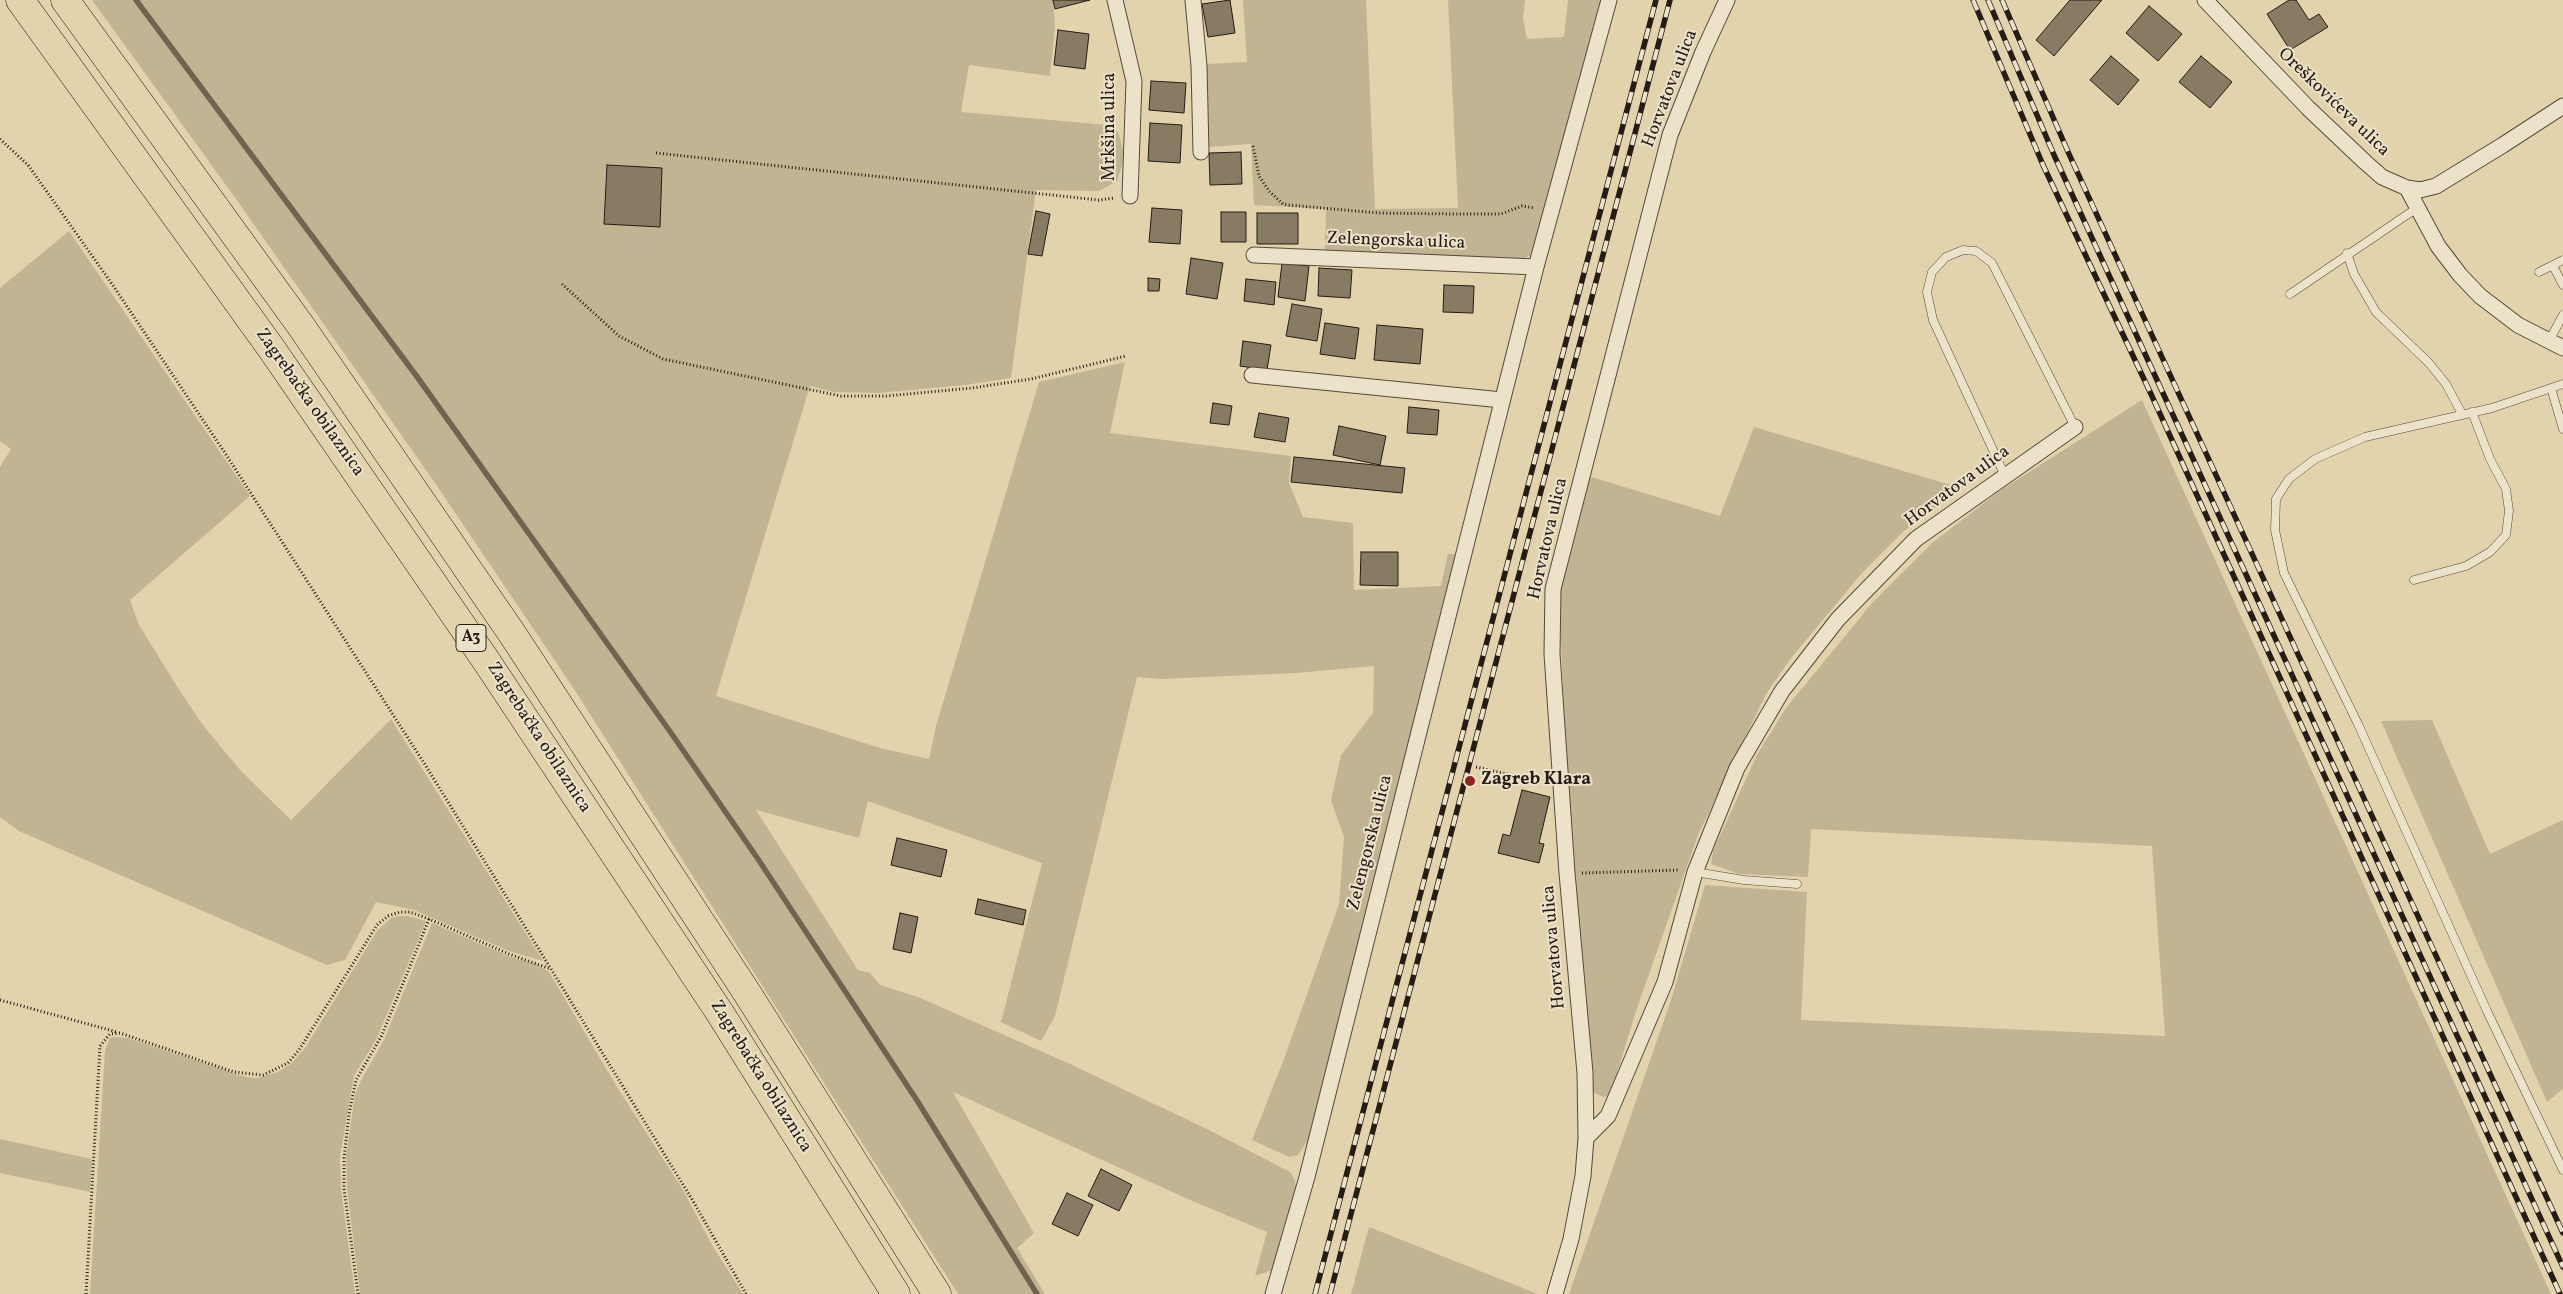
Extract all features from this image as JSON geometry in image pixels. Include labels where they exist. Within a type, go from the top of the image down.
[{"type":"highway","name":"Zagrebačka obilaznica","points":[[20,0],[272,348],[485,659],[720,1014],[896,1294]]},
{"type":"highway","name":"Zagrebačka obilaznica","points":[[65,0],[301,326],[513,635],[749,996],[937,1294]]},
{"type":"street","name":"Mrkšina ulica","points":[[1115,0],[1134,81],[1130,196]]},
{"type":"street","points":[[1193,0],[1199,66],[1201,152]]},
{"type":"street","name":"Zelengorska ulica","points":[[1273,1294],[1307,1177],[1536,267],[1609,0]]},
{"type":"street","name":"Horvatova ulica","points":[[1555,1294],[1571,1238],[1581,1185],[1586,1138],[1585,1074],[1567,873],[1552,654],[1553,589],[1670,135],[1703,52],[1727,0]]},
{"type":"street","name":"Oreškovićeva ulica","points":[[2205,0],[2308,108],[2365,162],[2382,177],[2407,188]]},
{"type":"street","points":[[2407,188],[2420,190],[2442,182],[2563,106]]},
{"type":"street","points":[[2407,188],[2438,246],[2460,275],[2480,296],[2518,325],[2563,348]]},
{"type":"street","name":"Zelengorska ulica","points":[[1254,255],[1536,267]]},
{"type":"street","points":[[1252,375],[1502,400]]},
{"type":"street","name":"Horvatova ulica","points":[[1586,1138],[1608,1116],[1665,982],[1696,872],[1737,768],[1782,691],[1838,618],[1916,539],[2075,427]]},
{"type":"lane","points":[[2290,294],[2348,253],[2418,208]]},
{"type":"lane","points":[[2005,476],[1933,320],[1927,292],[1932,272],[1946,257],[1963,250],[1976,251],[1992,263],[2075,427]]},
{"type":"lane","points":[[2348,253],[2354,274],[2376,312],[2429,362],[2446,384],[2462,414]]},
{"type":"lane","points":[[2540,272],[2563,260]]},
{"type":"lane","points":[[2552,266],[2563,285]]},
{"type":"lane","points":[[2549,341],[2563,315]]},
{"type":"lane","points":[[2563,384],[2472,412],[2365,437],[2316,459],[2289,478],[2276,499],[2275,530],[2284,573],[2358,724],[2487,1011],[2563,1170]]},
{"type":"lane","points":[[2551,388],[2563,429]]},
{"type":"lane","points":[[2414,580],[2466,566],[2490,552],[2506,534],[2509,511],[2506,490],[2490,459],[2472,412]]},
{"type":"lane","points":[[1696,872],[1744,880],[1797,884]]},
{"type":"path","points":[[0,139],[28,165],[112,284],[225,453],[424,763],[693,1201],[746,1294]]},
{"type":"path","points":[[1253,146],[1259,176],[1269,191],[1283,204],[1288,206],[1444,214],[1502,214],[1522,206],[1552,210]]},
{"type":"path","points":[[656,153],[1099,200],[1130,196]]},
{"type":"path","points":[[562,284],[619,336],[663,359],[842,396],[886,396],[972,388],[1031,379],[1126,356]]},
{"type":"path","points":[[1476,767],[1515,776]]},
{"type":"path","points":[[1567,873],[1696,872]]},
{"type":"path","points":[[0,1000],[120,1033],[234,1072],[263,1075],[288,1063],[299,1050],[378,924],[388,916],[400,912],[410,912],[509,954],[551,969]]},
{"type":"path","points":[[358,1294],[344,1188],[344,1158],[349,1114],[356,1080],[382,1035],[429,919]]},
{"type":"path","points":[[86,1294],[100,1046],[110,1034],[120,1033]]},
{"type":"shaded area","points":[[92,0],[1053,0],[1055,27],[1050,76],[969,65],[961,112],[1107,125],[1118,132],[1125,156],[1117,181],[1099,191],[1036,190],[1011,378],[965,385],[879,393],[834,392],[810,386],[716,696],[880,748],[929,759],[936,726],[1039,382],[1125,362],[1110,433],[1291,456],[1289,483],[1303,517],[1353,523],[1354,590],[1441,586],[1448,554],[1454,554],[1456,557],[1308,1140],[1298,1155],[1289,1157],[1252,1140],[1284,1059],[1339,904],[1344,837],[1331,800],[1341,755],[1373,713],[1374,666],[1296,673],[1160,679],[1137,677],[1055,1016],[1041,1041],[1001,1022],[1042,863],[868,801],[859,838],[756,810],[858,970],[870,973],[880,985],[918,997],[1070,1064],[1209,1130],[1290,1172],[1295,1180],[1296,1189],[1273,1270],[1255,1276],[1267,1232],[1190,1200],[953,1092],[1034,1233],[1017,1248],[1045,1294],[958,1294],[574,689],[435,483],[236,199]]},
{"type":"shaded area","points":[[1243,0],[1366,0],[1375,209],[1458,208],[1448,0],[1525,0],[1523,18],[1527,39],[1564,37],[1568,0],[1602,0],[1535,250],[1531,255],[1521,260],[1325,252],[1326,209],[1254,205],[1251,144],[1209,147],[1207,64],[1247,62]]},
{"type":"shaded area","points":[[69,231],[250,496],[130,600],[139,625],[178,688],[202,724],[241,771],[291,820],[391,719],[543,961],[509,951],[414,910],[376,902],[345,960],[327,965],[19,831],[0,817],[0,467],[11,449],[0,441],[0,288]]},
{"type":"shaded area","points":[[2142,400],[2551,1294],[1569,1294],[1671,1000],[1705,885],[1807,892],[1801,1020],[2165,1036],[2152,846],[1811,829],[1808,877],[1739,874],[1711,864],[1713,851],[1757,755],[1786,708],[1872,603],[1932,543],[2001,490]]},
{"type":"shaded area","points":[[1754,427],[1961,488],[1903,532],[1861,574],[1792,657],[1766,694],[1698,835],[1636,1011],[1610,1096],[1603,1097],[1591,1091],[1571,867],[1559,599],[1567,558],[1588,476],[1720,516]]},
{"type":"shaded area","points":[[2432,720],[2490,854],[2563,820],[2563,1089],[2547,1102],[2381,721]]},
{"type":"shaded area","points":[[408,916],[426,921],[377,1038],[354,1076],[340,1157],[341,1189],[355,1294],[90,1294],[105,1051],[110,1038],[128,1038],[246,1077],[257,1078],[278,1072],[292,1063],[305,1048],[377,931],[391,918]]},
{"type":"shaded area","points":[[432,923],[511,957],[537,964],[549,972],[617,1087],[683,1190],[712,1245],[743,1294],[360,1294],[347,1188],[346,1156],[355,1095],[361,1080],[384,1040]]},
{"type":"shaded area","points":[[0,1139],[92,1159],[90,1192],[0,1173]]},
{"type":"shaded area","points":[[1369,1227],[1538,1294],[1351,1294]]},
{"type":"building","points":[[1053,0],[1090,0],[1055,9]]},
{"type":"building","points":[[1230,0],[1235,33],[1208,37],[1202,4]]},
{"type":"building","points":[[2070,0],[2102,0],[2054,56],[2036,40]]},
{"type":"building","points":[[2289,0],[2296,0],[2309,20],[2319,14],[2328,27],[2290,50],[2267,14]]},
{"type":"building","points":[[2149,6],[2182,34],[2158,61],[2126,33]]},
{"type":"building","points":[[1058,30],[1089,34],[1085,69],[1054,65]]},
{"type":"building","points":[[2111,56],[2139,80],[2118,105],[2090,80]]},
{"type":"building","points":[[2201,56],[2232,82],[2210,108],[2179,82]]},
{"type":"building","points":[[1151,81],[1186,83],[1184,113],[1149,110]]},
{"type":"building","points":[[1150,123],[1182,125],[1180,163],[1148,161]]},
{"type":"building","points":[[1241,152],[1242,184],[1210,185],[1209,153]]},
{"type":"building","points":[[607,165],[662,168],[660,227],[604,224]]},
{"type":"building","points":[[1152,208],[1182,210],[1180,244],[1149,242]]},
{"type":"building","points":[[1036,211],[1050,214],[1042,256],[1028,254]]},
{"type":"building","points":[[1221,212],[1246,212],[1246,242],[1221,242]]},
{"type":"building","points":[[1257,213],[1298,213],[1298,244],[1257,244]]},
{"type":"building","points":[[1191,258],[1223,263],[1217,299],[1186,294]]},
{"type":"building","points":[[1282,263],[1309,266],[1305,301],[1278,297]]},
{"type":"building","points":[[1319,268],[1352,270],[1350,298],[1318,296]]},
{"type":"building","points":[[1148,278],[1160,279],[1159,291],[1148,291]]},
{"type":"building","points":[[1246,279],[1276,282],[1274,305],[1244,301]]},
{"type":"building","points":[[1444,285],[1474,286],[1473,313],[1443,312]]},
{"type":"building","points":[[1292,304],[1322,309],[1317,341],[1286,336]]},
{"type":"building","points":[[1325,323],[1359,328],[1355,359],[1320,354]]},
{"type":"building","points":[[1377,325],[1423,329],[1420,364],[1374,360]]},
{"type":"building","points":[[1243,341],[1271,345],[1267,370],[1240,366]]},
{"type":"building","points":[[1213,403],[1232,406],[1229,425],[1210,423]]},
{"type":"building","points":[[1409,407],[1439,410],[1437,435],[1407,433]]},
{"type":"building","points":[[1259,413],[1289,418],[1285,442],[1254,437]]},
{"type":"building","points":[[1339,426],[1386,436],[1380,465],[1333,455]]},
{"type":"building","points":[[1294,457],[1405,468],[1402,493],[1291,482]]},
{"type":"building","points":[[1361,552],[1398,552],[1398,586],[1360,585]]},
{"type":"building","points":[[1522,790],[1550,797],[1539,843],[1544,844],[1539,863],[1498,853],[1503,834],[1510,836]]},
{"type":"building","points":[[897,838],[947,850],[941,877],[891,865]]},
{"type":"building","points":[[978,899],[1026,910],[1023,925],[975,914]]},
{"type":"building","points":[[900,913],[918,917],[911,953],[893,949]]},
{"type":"building","points":[[1101,1169],[1132,1185],[1119,1211],[1088,1196]]},
{"type":"building","points":[[1067,1193],[1093,1205],[1078,1236],[1052,1224]]},
{"type":"waterway","points":[[136,0],[418,378],[669,730],[758,859],[918,1102],[1037,1294]]},
{"type":"railway","points":[[1315,1294],[1656,0]]},
{"type":"railway","points":[[1330,1294],[1670,0]]},
{"type":"railway","points":[[1973,0],[2043,165],[2151,394],[2560,1294]]},
{"type":"railway","points":[[1988,0],[2054,155],[2563,1267]]},
{"type":"railway","points":[[2002,0],[2069,154],[2563,1233]]},
{"type":"place","name":"Zagreb Klara","points":[[1470,781]]}]
